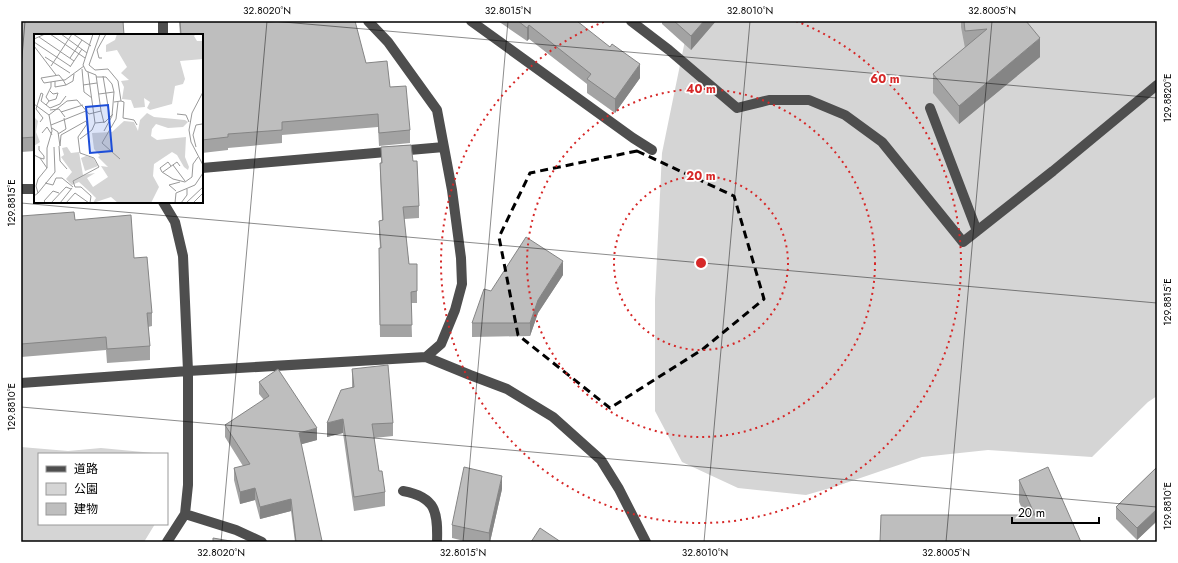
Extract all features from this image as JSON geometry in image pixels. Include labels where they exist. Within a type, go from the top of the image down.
[{"type":"street","points":[[163,21],[163,34]]},
{"type":"street","points":[[368,21],[388,42],[437,110],[452,190],[461,258],[462,284],[455,310],[441,344],[426,357]]},
{"type":"street","points":[[471,21],[633,138],[652,150]]},
{"type":"street","points":[[631,21],[669,50],[737,108],[769,100],[809,100],[845,115],[882,142],[963,242],[1053,171],[1157,85]]},
{"type":"street","points":[[930,108],[977,231]]},
{"type":"street","points":[[203,168],[444,147]]},
{"type":"street","points":[[21,189],[34,189]]},
{"type":"street","points":[[165,203],[175,222],[183,256],[188,371],[188,485],[185,514],[167,542]]},
{"type":"street","points":[[21,383],[188,371],[426,357],[507,389],[553,417],[601,460],[619,488],[646,542]]},
{"type":"street","points":[[403,491],[411,492],[426,499],[432,506],[436,514],[437,542]]},
{"type":"street","points":[[185,514],[236,530],[262,542]]},
{"type":"highlighted area","points":[[637,151],[734,196],[764,299],[703,349],[610,408],[518,335],[499,237],[530,173]]},
{"type":"green space","points":[[689,21],[1157,21],[1157,396],[1148,402],[1092,457],[988,450],[922,457],[806,495],[738,488],[682,462],[655,411],[655,299],[662,153]]},
{"type":"green space","points":[[21,447],[68,451],[101,448],[154,453],[38,453],[38,525],[154,525],[144,542],[21,542]]},
{"type":"building","points":[[21,21],[123,21],[124,34],[34,34],[34,137],[21,138]]},
{"type":"building","points":[[180,21],[355,21],[366,63],[387,61],[390,87],[406,86],[410,130],[379,133],[378,114],[282,122],[282,130],[228,134],[228,137],[203,140],[203,34],[181,34]]},
{"type":"building","points":[[518,21],[577,21],[610,47],[612,44],[640,64],[615,99],[587,79],[591,74],[529,25],[527,28]]},
{"type":"building","points":[[674,21],[704,21],[691,36]]},
{"type":"building","points":[[964,21],[1026,21],[1040,38],[959,106],[933,74],[987,29],[965,31]]},
{"type":"building","points":[[411,145],[413,161],[417,161],[419,206],[403,207],[409,264],[417,264],[417,291],[411,292],[412,325],[380,325],[379,248],[381,248],[379,221],[383,220],[380,163],[382,163],[381,147]]},
{"type":"building","points":[[74,212],[75,220],[131,215],[134,258],[147,257],[152,313],[147,313],[150,346],[107,349],[106,337],[21,344],[21,216]]},
{"type":"building","points":[[526,237],[563,261],[538,300],[530,323],[472,323],[484,289],[491,291]]},
{"type":"building","points":[[388,365],[393,423],[372,424],[379,471],[382,471],[385,492],[354,497],[343,419],[327,423],[341,390],[354,387],[352,369]]},
{"type":"building","points":[[278,369],[317,428],[299,433],[322,541],[296,542],[291,499],[260,507],[255,488],[240,492],[234,468],[250,464],[225,425],[269,396],[259,382]]},
{"type":"building","points":[[464,467],[502,476],[489,533],[452,525]]},
{"type":"building","points":[[1048,467],[1081,542],[880,542],[881,515],[1035,515],[1019,480]]},
{"type":"building","points":[[1157,467],[1157,509],[1137,528],[1116,507]]},
{"type":"building","points":[[540,528],[561,542],[531,542]]},
{"type":"building","points":[[213,538],[236,542],[213,542]]}]
